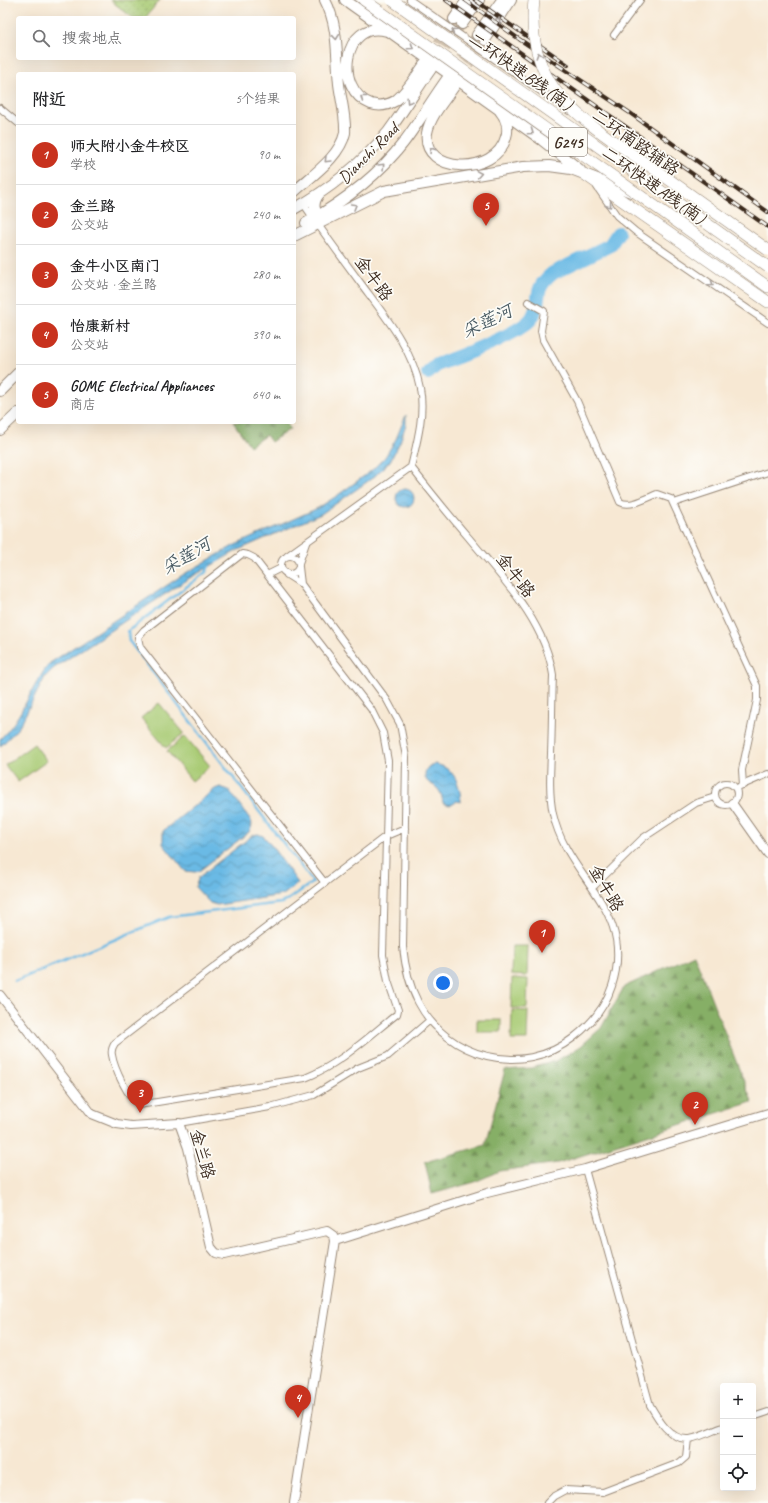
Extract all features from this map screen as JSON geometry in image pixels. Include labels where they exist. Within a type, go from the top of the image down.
[{"type":"highway","name":"二环快速A线(南)","points":[[364,0],[768,287]]},
{"type":"highway","name":"二环快速B线(南)","points":[[392,0],[768,268]]},
{"type":"highway","points":[[534,0],[533,27],[538,54],[549,81],[562,97],[604,134],[768,251]]},
{"type":"highway","points":[[584,174],[768,302]]},
{"type":"main road","points":[[296,190],[333,155],[341,144],[345,133],[338,74],[336,34],[332,16],[325,0]]},
{"type":"main road","points":[[345,0],[546,142],[584,174]]},
{"type":"main road","name":"G245","points":[[368,0],[768,284]]},
{"type":"main road","name":"G245","points":[[388,0],[768,268]]},
{"type":"main road","points":[[467,0],[458,21],[479,0]]},
{"type":"main road","points":[[502,0],[481,37],[511,0]]},
{"type":"main road","name":"Dianchi Road","points":[[298,206],[321,192],[357,164],[381,140],[427,67],[401,95],[389,104],[373,104],[358,95],[351,83],[348,73],[350,48],[358,37],[366,32],[374,29],[389,31]]},
{"type":"main road","name":"Dianchi Road","points":[[296,229],[317,220],[352,193],[387,162],[451,82],[427,133],[429,147],[441,160],[451,164],[469,166],[480,163],[495,155],[504,143],[507,133],[505,118],[499,109]]},
{"type":"main road","points":[[296,235],[317,220],[333,217],[374,195],[399,187],[532,166],[564,168],[584,174],[655,203]]},
{"type":"main road","points":[[317,220],[314,203],[321,192]]},
{"type":"main road","points":[[0,391],[16,375]]},
{"type":"main road","points":[[0,430],[16,415]]},
{"type":"street","name":"二环南路辅路","points":[[410,0],[768,251]]},
{"type":"street","points":[[614,35],[640,0]]},
{"type":"street","points":[[0,108],[16,120]]},
{"type":"street","points":[[584,174],[596,186],[618,216],[636,232],[768,323]]},
{"type":"street","name":"金牛路","points":[[298,206],[317,220],[377,306],[412,362],[419,382],[422,403],[416,446],[411,467],[505,581],[544,641],[551,662],[553,675],[550,782],[554,816],[567,849],[606,908],[616,939],[617,955],[612,986],[606,1001],[596,1017],[581,1032],[564,1045],[543,1055],[511,1059],[492,1058],[478,1054],[450,1039],[430,1020],[418,1003],[405,965],[403,947],[406,757],[400,724],[387,700],[301,584]]},
{"type":"street","points":[[528,302],[544,312],[541,331],[543,340],[577,401],[620,502],[630,504],[657,494],[671,499],[758,686],[757,700],[742,770],[743,785]]},
{"type":"street","points":[[301,584],[282,570],[281,561],[411,467]]},
{"type":"street","points":[[674,503],[768,472]]},
{"type":"street","points":[[267,576],[282,570],[293,574],[299,565],[306,543]]},
{"type":"street","points":[[325,882],[140,647],[138,637],[144,630],[242,554],[248,554],[254,558],[371,709],[383,733],[388,761],[386,836],[383,955],[388,981],[398,1006],[397,1014],[322,1071],[304,1078],[139,1105],[135,1103],[123,1086],[112,1055],[115,1043],[386,836],[405,828]]},
{"type":"street","points":[[288,556],[296,558],[299,565],[301,584]]},
{"type":"street","points":[[735,789],[768,774]]},
{"type":"street","points":[[722,784],[731,784],[735,789],[736,798],[732,803],[724,805],[718,802],[715,797],[717,788],[722,784]]},
{"type":"street","points":[[593,887],[643,838],[696,803],[715,797]]},
{"type":"street","points":[[732,803],[768,854]]},
{"type":"street","name":"金兰路","points":[[0,995],[92,1114],[117,1124],[131,1126],[179,1123],[188,1148],[212,1247],[216,1253],[224,1255],[327,1231],[331,1232],[335,1241]]},
{"type":"street","points":[[179,1123],[270,1108],[314,1095],[358,1068],[388,1056],[430,1020]]},
{"type":"street","points":[[294,1503],[335,1241],[487,1193],[585,1169],[768,1113]]},
{"type":"street","points":[[585,1169],[650,1405],[666,1428],[676,1436],[688,1439],[720,1428]]},
{"type":"street","points":[[756,1416],[768,1412]]},
{"type":"street","points":[[547,1503],[554,1496],[565,1490],[578,1489],[599,1493],[679,1463],[686,1457],[688,1439]]},
{"type":"green space","points":[[110,0],[160,0],[147,16],[130,16]]},
{"type":"green space","points":[[234,424],[287,424],[290,429],[271,442],[266,435],[250,446]]},
{"type":"green space","points":[[159,703],[184,733],[166,748],[141,718]]},
{"type":"green space","points":[[185,736],[210,766],[192,781],[167,751]]},
{"type":"green space","points":[[34,744],[47,761],[18,782],[5,765]]},
{"type":"green space","points":[[512,946],[528,946],[527,976],[511,975]]},
{"type":"green space","points":[[694,954],[752,1102],[558,1163],[499,1171],[475,1182],[432,1194],[425,1162],[485,1145],[505,1070],[531,1068],[556,1061],[581,1046],[601,1028],[624,987]]},
{"type":"green space","points":[[512,978],[528,979],[527,1008],[511,1008]]},
{"type":"green space","points":[[512,1010],[528,1011],[527,1040],[511,1040]]},
{"type":"green space","points":[[477,1020],[501,1020],[501,1032],[477,1032]]},
{"type":"water","name":"采莲河","points":[[406,415],[406,424],[400,442],[390,461],[375,476],[321,514],[238,550],[188,579],[54,668],[45,677],[19,727],[0,747],[0,739],[15,722],[37,682],[50,663],[184,574],[235,545],[318,508],[338,495],[371,471],[385,457],[396,439]]},
{"type":"water","points":[[405,489],[411,492],[414,498],[411,504],[405,507],[399,504],[396,498],[399,492]]},
{"type":"water","points":[[434,764],[447,769],[455,777],[459,788],[461,802],[456,801],[450,805],[443,803],[441,795],[436,787],[427,781],[425,776],[426,770],[429,766]]},
{"type":"water","points":[[220,787],[229,790],[250,819],[252,824],[251,829],[199,871],[185,871],[163,844],[163,831],[215,789]]},
{"type":"water","points":[[258,834],[263,836],[268,841],[298,883],[283,895],[217,905],[210,903],[195,887],[199,877],[253,835]]},
{"type":"waterway","name":"采莲河","points":[[428,373],[437,365],[504,337],[527,323],[533,316],[536,309],[538,294],[546,279],[553,273],[610,245],[618,233]]},
{"type":"waterway","points":[[15,981],[169,917],[281,903],[313,882],[129,641],[128,631],[206,572],[209,566]]},
{"type":"tunnel","points":[[430,56],[454,19]]},
{"type":"tunnel","points":[[436,60],[462,24]]},
{"type":"tunnel","points":[[452,71],[477,35]]},
{"type":"tunnel","points":[[460,77],[485,40]]},
{"type":"railway","points":[[446,0],[768,227]]},
{"type":"railway","points":[[465,0],[519,39],[630,113],[768,212]]},
{"type":"railway","points":[[475,0],[568,65]]},
{"type":"place","name":"GOME Electrical Appliances","points":[[486,226]]},
{"type":"place","name":"师大附小金牛校区","points":[[542,953]]},
{"type":"place","name":"金牛小区南门","points":[[140,1113]]},
{"type":"place","name":"金兰路","points":[[695,1125]]},
{"type":"place","name":"怡康新村","points":[[298,1418]]}]
